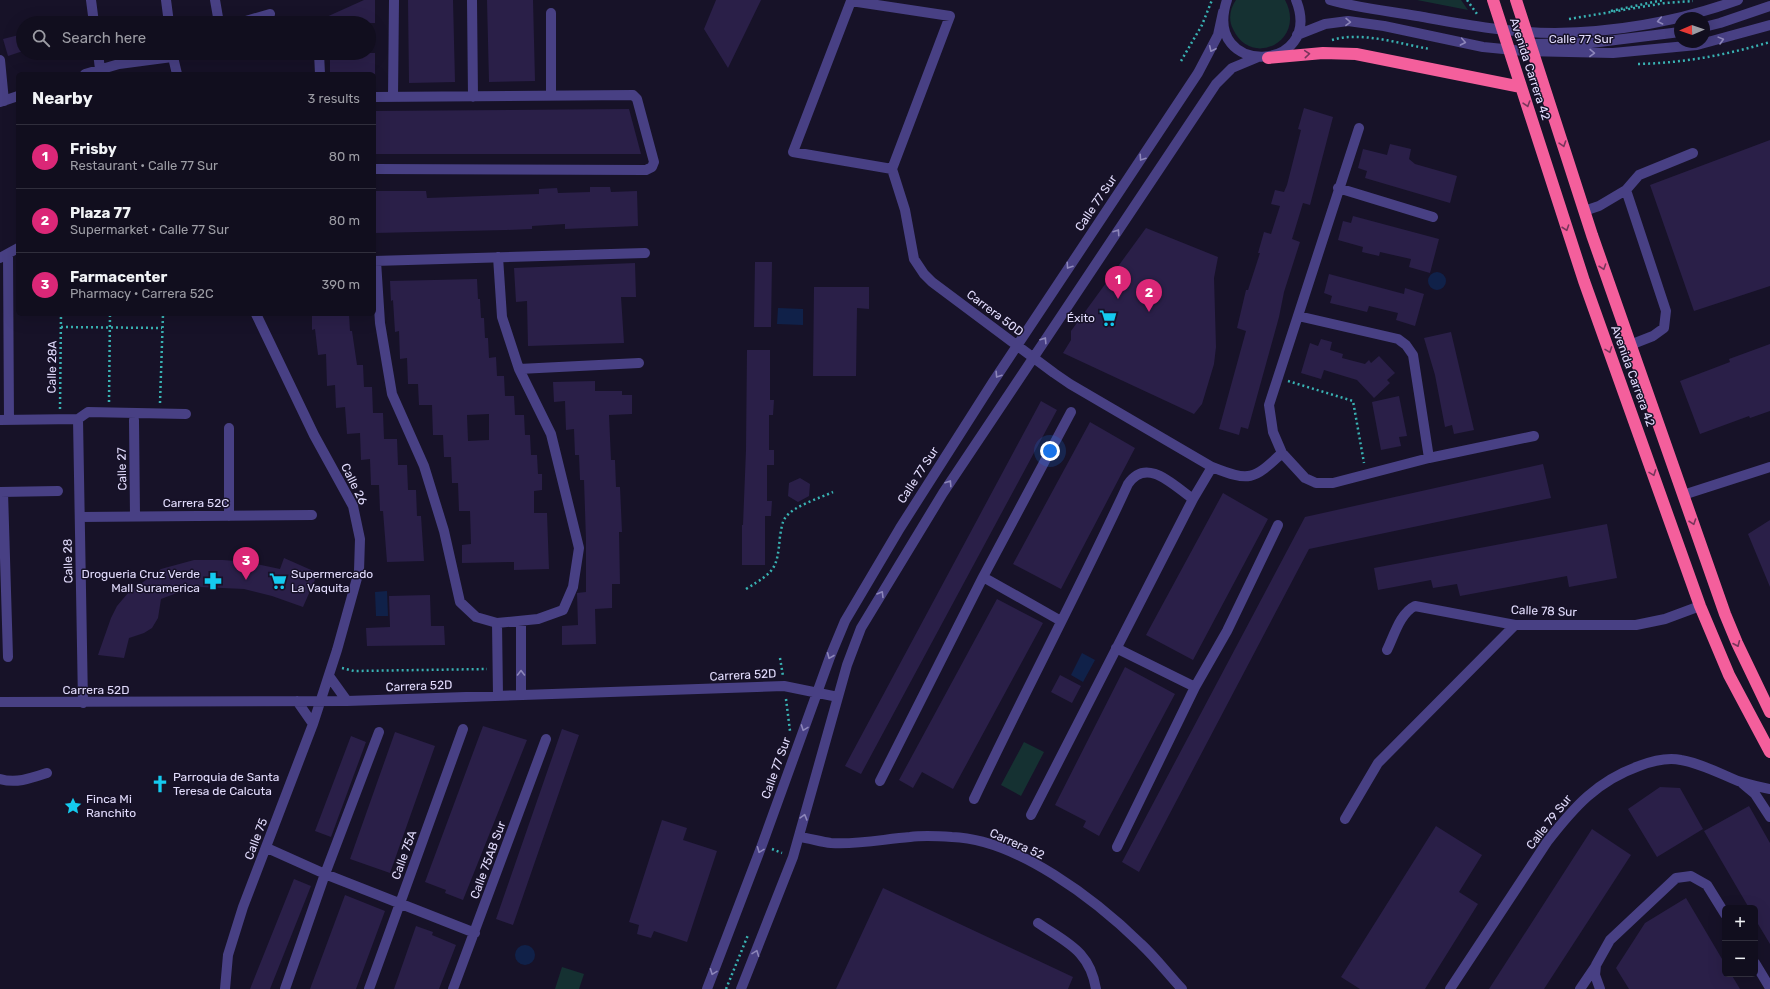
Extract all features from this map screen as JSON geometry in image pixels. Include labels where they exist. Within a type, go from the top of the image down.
[{"type":"highway","points":[[1487,0],[1495,6]]},
{"type":"highway","name":"Avenida Carrera 42","points":[[1516,0],[1584,211],[1683,495],[1731,629],[1770,712]]},
{"type":"highway","name":"Avenida Carrera 42","points":[[1495,6],[1584,280],[1700,606],[1729,676],[1770,752]]},
{"type":"highway","points":[[1268,58],[1322,53],[1356,54],[1521,87]]},
{"type":"street","points":[[91,0],[93,16]]},
{"type":"street","points":[[166,0],[168,16]]},
{"type":"street","points":[[215,0],[218,16]]},
{"type":"street","points":[[393,97],[394,0]]},
{"type":"street","points":[[472,0],[473,97]]},
{"type":"street","points":[[851,0],[950,16],[892,168],[793,152],[851,0]]},
{"type":"street","name":"Calle 77 Sur","points":[[707,989],[762,845],[817,691],[845,621],[900,528],[1017,345],[1198,73],[1218,35],[1227,0]]},
{"type":"street","points":[[1223,12],[1223,24],[1227,36],[1234,46],[1244,54],[1256,58],[1268,58],[1280,53],[1290,46],[1297,36],[1301,24],[1300,12],[1296,0]]},
{"type":"street","name":"Calle 77 Sur","points":[[1330,0],[1474,26],[1554,33],[1639,26],[1671,19],[1738,0]]},
{"type":"street","points":[[1710,26],[1770,6]]},
{"type":"street","points":[[551,13],[551,96]]},
{"type":"street","points":[[263,16],[270,14]]},
{"type":"street","name":"Calle 77 Sur","points":[[1297,36],[1326,24],[1348,22],[1483,47],[1524,51],[1613,53],[1698,45],[1770,25]]},
{"type":"street","name":"Calle 77 Sur","points":[[1531,44],[1591,44],[1674,33]]},
{"type":"street","points":[[742,989],[793,857],[838,697],[854,644],[861,628],[943,493],[1216,84],[1232,68],[1256,58]]},
{"type":"street","points":[[0,60],[2,101],[16,97]]},
{"type":"street","points":[[99,60],[100,69]]},
{"type":"street","points":[[91,72],[119,64],[143,60]]},
{"type":"street","points":[[173,60],[176,72]]},
{"type":"street","points":[[319,60],[320,72]]},
{"type":"street","points":[[376,98],[633,95],[637,99],[654,162],[652,167],[646,170],[376,169]]},
{"type":"street","points":[[1359,128],[1338,188],[1269,405],[1270,420],[1273,432],[1282,453],[1305,478],[1316,483],[1333,483],[1429,458],[1534,436]]},
{"type":"street","points":[[1584,211],[1599,206],[1626,190],[1639,175],[1692,154]]},
{"type":"street","name":"Carrera 50D","points":[[892,168],[905,210],[914,259],[924,274],[932,282],[1033,358],[1070,384],[1212,467],[1235,476],[1249,477],[1262,471],[1282,453]]},
{"type":"street","points":[[1338,188],[1432,217]]},
{"type":"street","points":[[1626,190],[1666,311],[1664,328],[1653,336],[1630,345]]},
{"type":"street","points":[[16,249],[4,256],[4,420],[78,419],[88,412],[186,414]]},
{"type":"street","points":[[376,261],[645,253]]},
{"type":"street","points":[[376,273],[380,323],[392,394],[424,466],[444,531],[460,602],[476,617],[497,623],[521,622],[538,619],[563,610],[572,587],[578,548],[551,434],[519,368],[502,317],[498,257]]},
{"type":"street","name":"Calle 26","points":[[257,316],[314,435],[353,506],[360,539],[359,571],[321,700]]},
{"type":"street","points":[[1298,316],[1398,339],[1406,345],[1413,355],[1429,458]]},
{"type":"street","points":[[519,368],[639,363]]},
{"type":"street","points":[[880,781],[983,577],[1071,412]]},
{"type":"street","name":"Calle 28","points":[[78,419],[83,703]]},
{"type":"street","name":"Calle 27","points":[[134,420],[135,516]]},
{"type":"street","points":[[229,428],[229,516]]},
{"type":"street","points":[[1031,815],[1193,499],[1212,467]]},
{"type":"street","points":[[1683,495],[1770,467]]},
{"type":"street","points":[[974,799],[1133,477],[1141,472],[1149,471],[1157,474],[1193,499]]},
{"type":"street","points":[[8,657],[2,492],[58,491]]},
{"type":"street","name":"Carrera 52C","points":[[80,517],[312,515]]},
{"type":"street","points":[[1117,847],[1195,687],[1227,631],[1278,525]]},
{"type":"street","points":[[983,577],[1061,621]]},
{"type":"street","name":"Calle 78 Sur","points":[[1387,650],[1404,616],[1410,608],[1415,606],[1516,625],[1636,625],[1665,619],[1700,606]]},
{"type":"street","points":[[521,622],[521,695]]},
{"type":"street","points":[[497,623],[498,696]]},
{"type":"street","points":[[1345,819],[1378,763],[1516,625]]},
{"type":"street","points":[[1116,648],[1195,687]]},
{"type":"street","points":[[330,671],[347,701]]},
{"type":"street","name":"Carrera 52D","points":[[0,702],[83,703],[347,701],[779,686],[817,691],[838,697]]},
{"type":"street","name":"Calle 75","points":[[225,989],[228,956],[243,907],[267,848],[321,700]]},
{"type":"street","points":[[297,701],[313,724]]},
{"type":"street","name":"Calle 75A","points":[[368,989],[463,729]]},
{"type":"street","points":[[285,989],[325,874],[379,732]]},
{"type":"street","name":"Calle 75AB Sur","points":[[453,989],[546,738]]},
{"type":"street","name":"Calle 79 Sur","points":[[1450,989],[1552,836],[1586,796],[1603,783],[1618,774],[1645,764],[1672,758],[1692,763],[1740,782],[1770,790]]},
{"type":"street","points":[[0,779],[6,781],[22,780],[47,773]]},
{"type":"street","points":[[1740,782],[1755,794],[1770,817]]},
{"type":"street","name":"Carrera 52","points":[[799,836],[832,843],[872,841],[912,836],[954,837],[992,844],[1032,862],[1073,887],[1110,916],[1142,945],[1182,989]]},
{"type":"street","points":[[267,848],[325,874],[475,933]]},
{"type":"street","points":[[1580,989],[1610,940],[1676,878],[1691,876],[1707,885],[1722,909]]},
{"type":"street","points":[[1038,923],[1077,950],[1088,962],[1096,989]]},
{"type":"street","points":[[1596,965],[1595,975],[1600,989]]},
{"type":"street","points":[[1758,969],[1770,988]]},
{"type":"path","points":[[1181,61],[1202,24],[1212,0]]},
{"type":"path","points":[[1663,0],[1563,21],[1665,3],[1699,0]]},
{"type":"path","points":[[1473,15],[1481,16]]},
{"type":"path","points":[[1327,42],[1340,38],[1357,37],[1425,48]]},
{"type":"path","name":"Calle 28A","points":[[60,419],[61,316]]},
{"type":"path","points":[[109,413],[110,316]]},
{"type":"path","points":[[160,414],[163,316]]},
{"type":"path","points":[[61,327],[162,328]]},
{"type":"path","points":[[1277,377],[1353,401],[1366,475]]},
{"type":"path","points":[[746,589],[768,575],[778,561],[780,533],[784,518],[799,507],[833,492]]},
{"type":"path","points":[[330,671],[498,669]]},
{"type":"path","points":[[762,845],[793,857]]},
{"type":"green space","points":[[1236,0],[1285,0],[1290,15],[1289,27],[1283,38],[1274,45],[1263,48],[1252,47],[1241,41],[1231,25],[1230,18],[1231,10]]},
{"type":"green space","points":[[1417,0],[1461,0],[1468,10]]},
{"type":"green space","points":[[1024,742],[1044,752],[1021,796],[1001,785]]},
{"type":"green space","points":[[562,967],[584,974],[579,989],[555,989]]},
{"type":"water","points":[[1437,272],[1443,275],[1446,281],[1443,287],[1437,290],[1431,287],[1428,281],[1431,275]]},
{"type":"water","points":[[778,308],[803,309],[803,325],[777,324]]},
{"type":"water","points":[[387,591],[388,616],[376,616],[375,592]]},
{"type":"water","points":[[1082,653],[1095,660],[1083,682],[1071,675]]},
{"type":"water","points":[[525,945],[532,948],[535,955],[532,962],[525,965],[518,962],[515,955],[518,948]]},
{"type":"building","points":[[364,0],[375,0],[375,16],[329,16]]},
{"type":"building","points":[[408,0],[453,0],[455,82],[409,83]]},
{"type":"building","points":[[487,0],[533,0],[535,81],[489,82]]},
{"type":"building","points":[[716,0],[761,0],[728,68],[704,29]]},
{"type":"building","points":[[16,36],[16,53],[8,56],[3,39]]},
{"type":"building","points":[[330,60],[375,60],[375,72],[330,72]]},
{"type":"building","points":[[1304,108],[1333,117],[1310,205],[1303,203],[1292,239],[1300,242],[1284,292],[1279,317],[1248,429],[1241,427],[1239,435],[1219,429],[1246,331],[1237,328],[1246,290],[1248,290],[1260,253],[1258,253],[1264,232],[1271,234],[1280,206],[1271,204],[1275,190],[1284,192],[1287,185],[1301,130],[1298,129]]},
{"type":"building","points":[[629,109],[641,154],[376,154],[376,111]]},
{"type":"building","points":[[1770,140],[1770,286],[1694,311],[1650,185]]},
{"type":"building","points":[[1390,144],[1411,149],[1409,159],[1415,164],[1457,176],[1450,203],[1365,178],[1367,171],[1358,168],[1363,149],[1387,155]]},
{"type":"building","points":[[590,187],[610,187],[611,192],[637,191],[638,226],[565,229],[565,224],[532,226],[532,229],[376,233],[376,191],[426,191],[427,198],[539,194],[539,189],[557,188],[558,193],[590,192]]},
{"type":"building","points":[[1353,216],[1439,239],[1430,273],[1409,267],[1411,259],[1380,252],[1379,256],[1362,252],[1363,247],[1338,240],[1343,221],[1351,223]]},
{"type":"building","points":[[1146,228],[1218,257],[1214,278],[1216,347],[1214,364],[1202,404],[1194,414],[1063,353],[1071,340],[1071,331]]},
{"type":"building","points":[[755,262],[772,262],[771,327],[754,327]]},
{"type":"building","points":[[635,263],[636,297],[621,297],[624,343],[528,346],[527,301],[516,302],[514,268]]},
{"type":"building","points":[[1329,274],[1404,294],[1405,288],[1424,294],[1415,326],[1396,320],[1398,313],[1369,306],[1367,312],[1330,303],[1332,296],[1324,293]]},
{"type":"building","points":[[477,279],[481,318],[484,318],[485,338],[488,338],[489,358],[496,357],[497,376],[504,376],[505,396],[514,396],[515,415],[524,415],[525,435],[530,435],[531,455],[537,455],[538,474],[542,474],[542,490],[534,491],[534,513],[547,513],[549,569],[514,570],[514,562],[462,563],[462,545],[471,544],[470,511],[459,511],[458,483],[452,483],[451,457],[444,457],[443,435],[433,435],[432,405],[419,405],[418,384],[408,384],[407,358],[400,359],[399,331],[395,332],[390,281]],"holes":[[[489,414],[489,440],[468,441],[467,415]]]},
{"type":"building","points":[[814,287],[869,287],[869,309],[857,308],[856,376],[813,376]]},
{"type":"building","points":[[312,316],[349,316],[350,331],[352,331],[357,365],[363,365],[364,387],[372,387],[373,413],[383,413],[384,439],[397,439],[398,465],[407,465],[408,490],[416,490],[417,516],[421,516],[424,561],[387,562],[383,511],[380,511],[379,485],[371,485],[370,459],[361,460],[360,433],[347,434],[345,407],[336,408],[335,385],[327,386],[326,354],[318,355],[315,329],[312,330]]},
{"type":"building","points":[[1451,332],[1474,430],[1454,434],[1452,425],[1445,427],[1435,375],[1424,338]]},
{"type":"building","points":[[1321,339],[1332,342],[1330,350],[1343,354],[1342,358],[1365,364],[1369,360],[1371,363],[1379,356],[1395,373],[1387,380],[1390,383],[1374,398],[1357,380],[1324,370],[1321,379],[1301,373],[1310,343],[1318,346]]},
{"type":"building","points":[[1770,344],[1770,411],[1750,418],[1749,416],[1700,434],[1680,381],[1730,362],[1729,359]]},
{"type":"building","points":[[747,350],[770,350],[770,400],[774,400],[773,415],[769,415],[769,450],[774,450],[774,465],[767,465],[767,501],[772,501],[771,516],[765,516],[765,565],[742,565],[742,525],[746,450]]},
{"type":"building","points":[[595,381],[595,391],[622,391],[622,395],[632,395],[632,414],[609,415],[611,460],[615,460],[616,487],[620,487],[622,532],[619,532],[620,584],[612,584],[612,608],[595,609],[596,644],[562,645],[562,626],[578,625],[577,593],[586,592],[584,480],[580,480],[579,455],[575,455],[574,429],[566,430],[565,401],[554,402],[553,382]]},
{"type":"building","points":[[1399,396],[1407,436],[1399,437],[1401,446],[1381,450],[1372,402]]},
{"type":"building","points":[[1041,401],[1057,410],[861,774],[845,766]]},
{"type":"building","points":[[1090,422],[1135,448],[1061,589],[1013,564]]},
{"type":"building","points":[[1543,464],[1551,498],[1309,549],[1139,872],[1122,862],[1305,517]]},
{"type":"building","points":[[800,478],[810,484],[809,496],[798,502],[788,496],[789,483]]},
{"type":"building","points":[[1223,493],[1268,519],[1193,660],[1146,635]]},
{"type":"building","points":[[1770,520],[1770,587],[1748,534]]},
{"type":"building","points":[[1607,524],[1617,578],[1569,587],[1567,576],[1460,596],[1457,584],[1433,588],[1431,580],[1378,590],[1374,568]]},
{"type":"building","points":[[284,558],[318,573],[303,607],[272,596],[244,589],[200,587],[182,591],[161,599],[158,618],[152,628],[144,633],[129,638],[124,658],[98,655],[111,618],[117,606],[128,593],[161,569],[194,560],[223,560],[247,562],[280,569]]},
{"type":"building","points":[[430,595],[431,626],[444,626],[445,645],[367,646],[366,628],[390,627],[389,596]]},
{"type":"building","points":[[997,599],[1043,623],[953,789],[922,772],[913,788],[899,780]]},
{"type":"building","points":[[1125,667],[1175,694],[1099,836],[1083,827],[1086,821],[1055,805]]},
{"type":"building","points":[[1060,675],[1081,686],[1072,703],[1051,692]]},
{"type":"building","points":[[483,726],[527,740],[463,900],[445,893],[446,890],[425,882]]},
{"type":"building","points":[[562,729],[579,735],[513,925],[496,919]]},
{"type":"building","points":[[395,732],[435,746],[390,873],[350,859]]},
{"type":"building","points":[[351,736],[366,742],[331,837],[315,831]]},
{"type":"building","points":[[1660,787],[1680,788],[1703,829],[1657,857],[1628,809]]},
{"type":"building","points":[[1749,806],[1770,843],[1770,944],[1758,924],[1758,905],[1747,905],[1704,831]]},
{"type":"building","points":[[662,820],[687,828],[683,840],[717,851],[687,942],[654,931],[651,938],[637,934],[639,925],[629,922]]},
{"type":"building","points":[[1436,826],[1482,855],[1459,892],[1478,904],[1425,989],[1360,989],[1341,977]]},
{"type":"building","points":[[1592,829],[1631,855],[1544,989],[1489,989]]},
{"type":"building","points":[[294,879],[311,886],[270,989],[250,989]]},
{"type":"building","points":[[883,888],[1073,977],[1068,989],[836,989]]},
{"type":"building","points":[[345,895],[385,911],[356,989],[310,989]]},
{"type":"building","points":[[1686,898],[1722,959],[1722,977],[1733,977],[1740,989],[1629,989],[1616,968],[1645,923]]},
{"type":"building","points":[[416,926],[433,932],[432,935],[456,945],[439,989],[394,989]]},
{"type":"place","name":"Frisby","points":[[1118,299]]},
{"type":"place","name":"Plaza 77","points":[[1149,312]]},
{"type":"place","name":"Éxito","points":[[1108,318]]},
{"type":"place","name":"Farmacenter","points":[[246,580]]},
{"type":"place","name":"Drogueria Cruz Verde Mall Suramerica","points":[[213,581]]},
{"type":"place","name":"Supermercado La Vaquita","points":[[278,581]]},
{"type":"place","name":"Parroquia de Santa Teresa de Calcuta","points":[[160,784]]},
{"type":"place","name":"Finca Mi Ranchito","points":[[73,806]]}]
